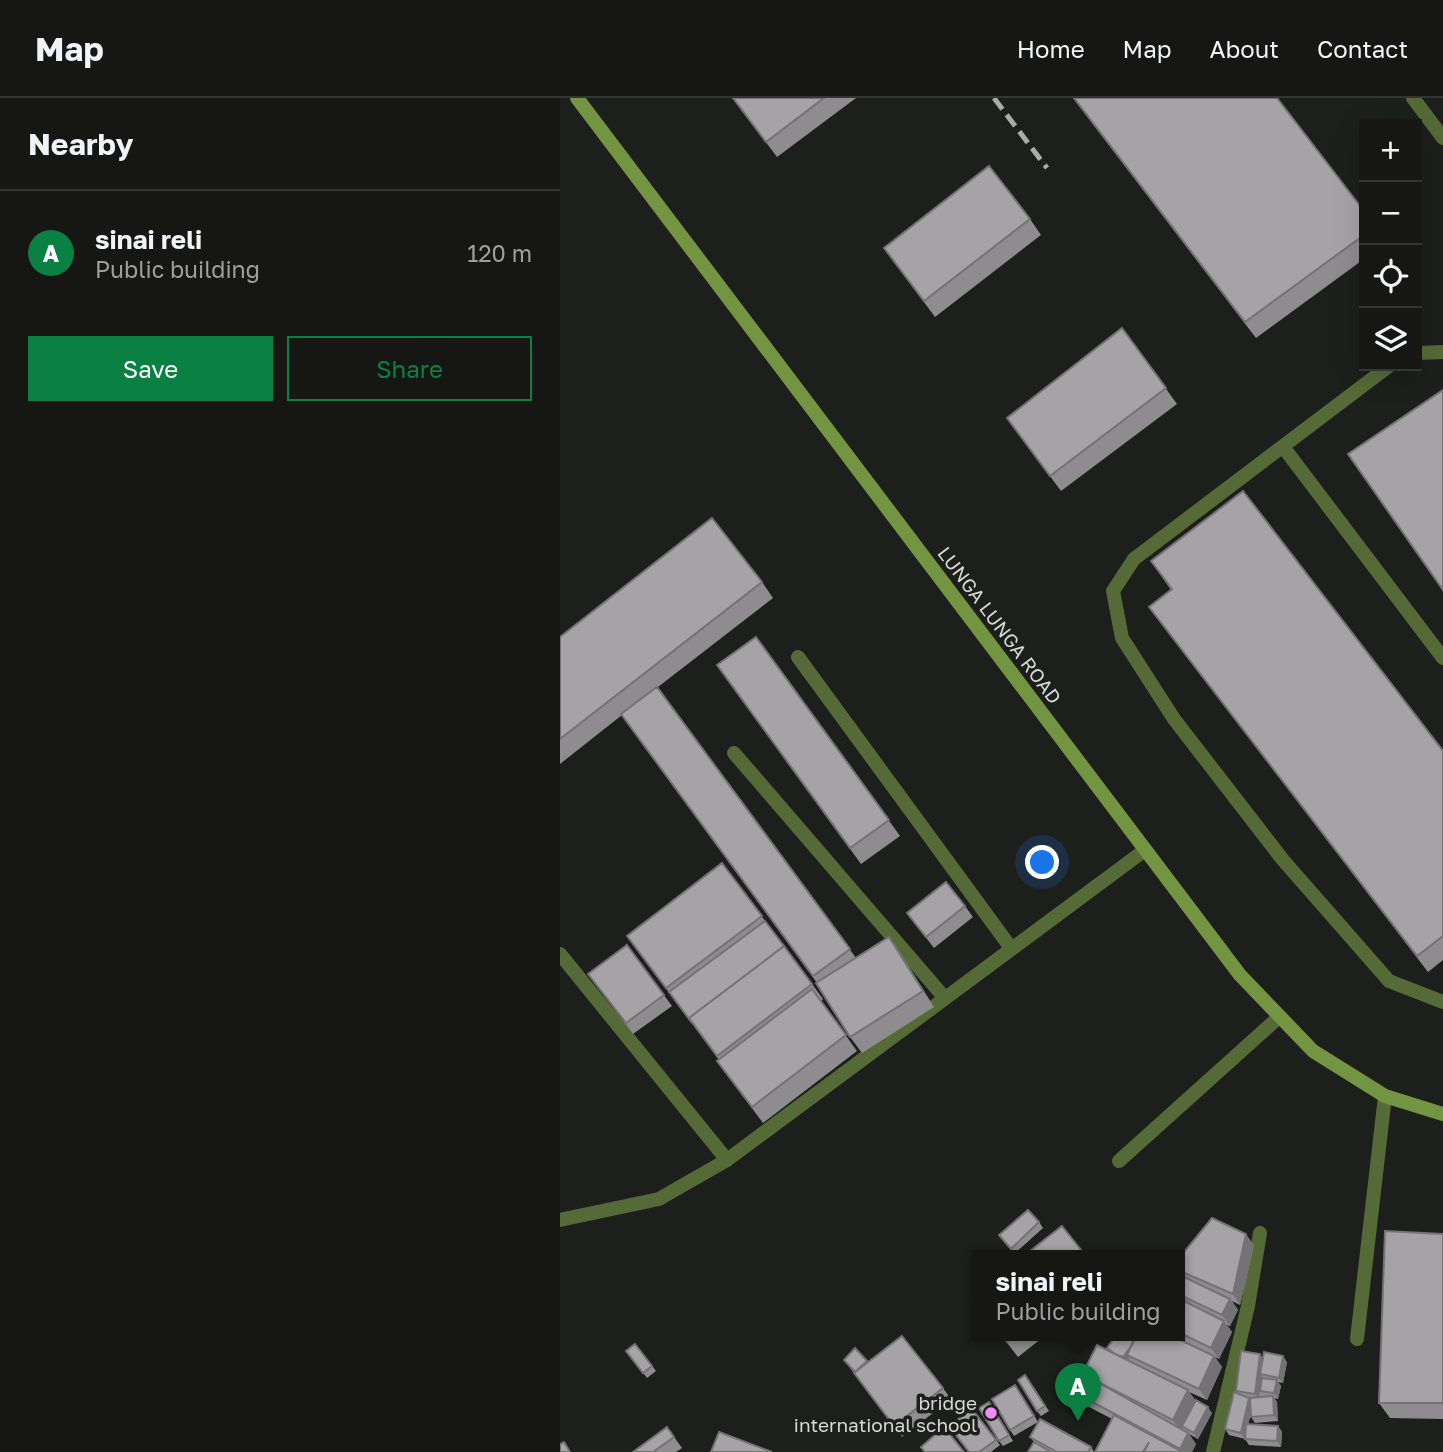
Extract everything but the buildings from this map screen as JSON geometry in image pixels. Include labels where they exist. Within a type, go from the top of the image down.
[{"type":"main road","name":"LUNGA LUNGA ROAD","points":[[577,98],[1240,975],[1313,1051],[1385,1096],[1443,1114]]},
{"type":"street","points":[[1413,98],[1443,138]]},
{"type":"street","points":[[1422,353],[1443,352]]},
{"type":"street","points":[[1383,371],[1134,559],[1113,591],[1122,638],[1174,719],[1283,860],[1389,981],[1443,1002]]},
{"type":"street","points":[[1284,448],[1443,658]]},
{"type":"street","points":[[798,657],[1011,948]]},
{"type":"street","points":[[734,753],[944,997]]},
{"type":"street","points":[[560,1220],[659,1199],[727,1160],[1145,850]]},
{"type":"street","points":[[560,954],[727,1160]]},
{"type":"street","points":[[1119,1161],[1279,1017]]},
{"type":"street","points":[[1357,1339],[1385,1096]]},
{"type":"street","points":[[1213,1452],[1248,1306],[1260,1233]]},
{"type":"railway","points":[[994,98],[1047,168]]},
{"type":"place","name":"bridge international school","points":[[991,1413]]},
{"type":"place","name":"sinai reli","points":[[1078,1421]]}]
